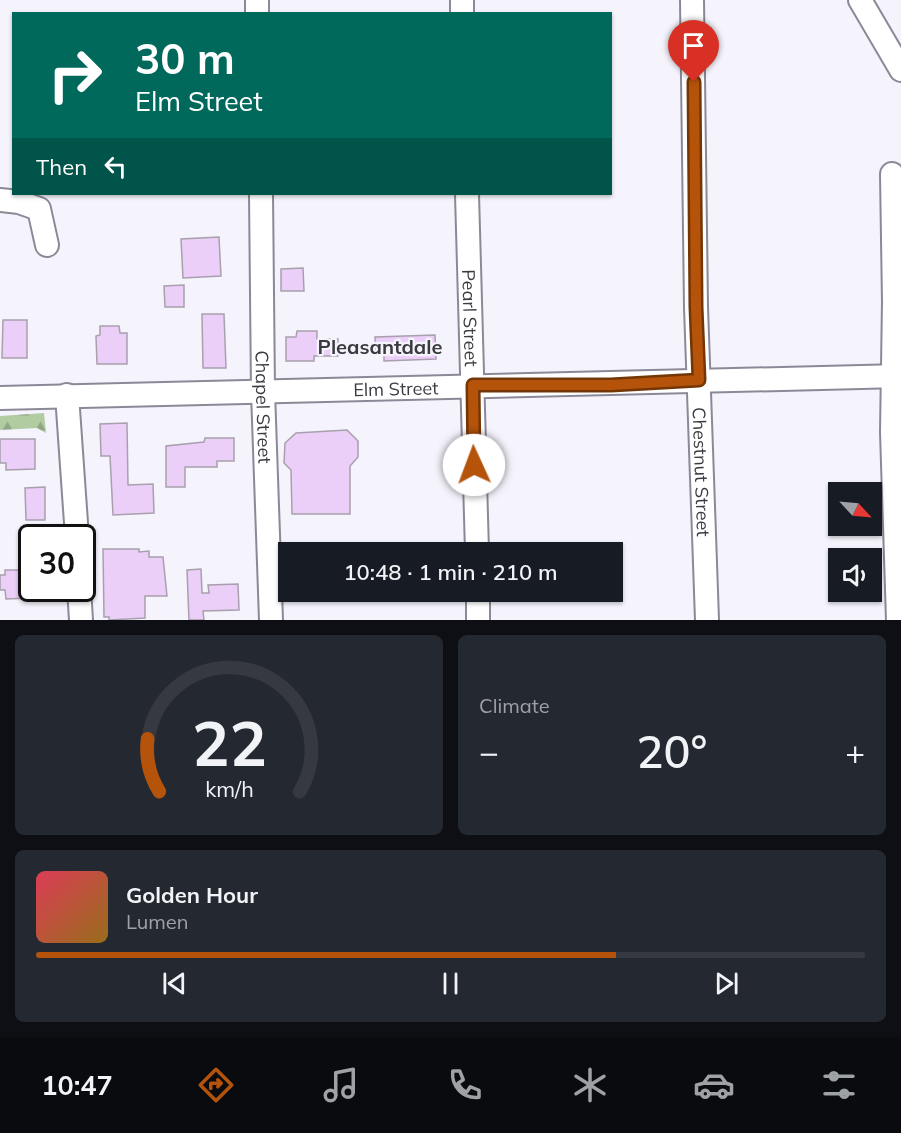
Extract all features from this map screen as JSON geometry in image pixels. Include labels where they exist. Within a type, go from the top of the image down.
[{"type":"street","name":"Chestnut Street","points":[[692,0],[696,307],[707,620]]},
{"type":"street","points":[[860,0],[901,70]]},
{"type":"street","points":[[892,174],[897,376],[892,432],[898,620]]},
{"type":"street","name":"Chapel Street","points":[[261,195],[263,392],[271,620]]},
{"type":"street","name":"Pearl Street","points":[[467,195],[477,542]]},
{"type":"street","points":[[0,200],[19,202],[39,209],[47,245]]},
{"type":"street","name":"Elm Street","points":[[0,398],[473,385],[611,385],[699,380],[897,376]]},
{"type":"street","points":[[67,395],[76,524]]},
{"type":"street","points":[[80,602],[81,620]]},
{"type":"street","points":[[477,602],[478,620]]},
{"type":"green space","points":[[44,413],[46,433],[37,428],[0,430],[0,416]]},
{"type":"building","points":[[219,237],[221,276],[183,278],[181,239]]},
{"type":"building","points":[[303,268],[304,291],[281,291],[281,269]]},
{"type":"building","points":[[184,285],[184,307],[165,307],[164,286]]},
{"type":"building","points":[[202,314],[224,314],[226,368],[203,368]]},
{"type":"building","points":[[3,320],[27,320],[27,358],[2,358]]},
{"type":"building","points":[[100,326],[119,326],[120,333],[127,333],[127,364],[97,364],[96,336],[100,335]]},
{"type":"building","points":[[297,331],[317,331],[317,339],[338,339],[338,356],[314,356],[314,361],[286,361],[286,337],[296,337]]},
{"type":"building","points":[[435,335],[436,359],[384,361],[384,355],[376,355],[375,337]]},
{"type":"building","points":[[127,423],[128,485],[153,484],[154,513],[113,515],[110,456],[101,456],[100,424]]},
{"type":"building","points":[[347,430],[358,441],[358,457],[350,466],[350,514],[292,514],[291,470],[284,463],[285,443],[296,433]]},
{"type":"building","points":[[205,438],[234,438],[234,461],[217,461],[217,467],[185,467],[185,487],[166,487],[166,446],[204,442]]},
{"type":"building","points":[[0,439],[35,439],[35,469],[6,470],[6,463],[0,463]]},
{"type":"building","points":[[45,487],[45,520],[26,520],[25,488]]},
{"type":"building","points":[[103,549],[139,549],[139,552],[149,551],[149,557],[163,557],[167,596],[145,596],[145,618],[109,620],[109,617],[104,617]]},
{"type":"building","points":[[201,569],[202,593],[209,593],[208,585],[238,584],[239,610],[203,611],[204,620],[189,620],[187,570]]},
{"type":"building","points":[[5,570],[18,570],[18,598],[6,599],[5,590],[0,590],[0,575],[5,575]]},
{"type":"district","name":"Pleasantdale","points":[[380,346]]},
{"type":"route","points":[[474,465],[473,385],[589,383],[611,385],[699,380],[694,82]]}]
